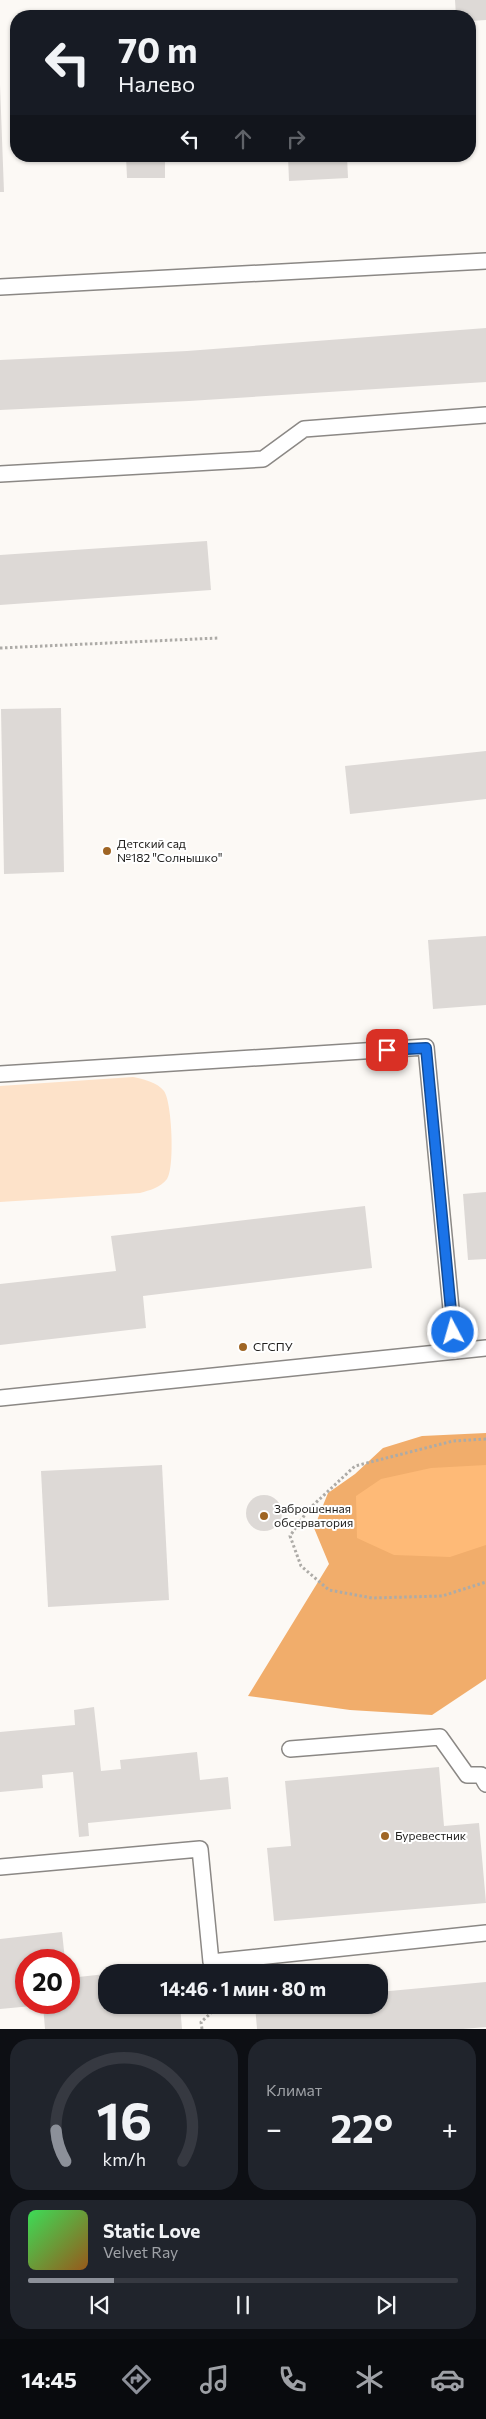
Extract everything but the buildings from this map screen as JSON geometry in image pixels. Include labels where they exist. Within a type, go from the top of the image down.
[{"type":"lane","points":[[0,287],[486,261]]},
{"type":"lane","points":[[0,474],[263,459],[304,429],[486,415]]},
{"type":"lane","points":[[0,1074],[426,1048],[455,1351]]},
{"type":"lane","points":[[0,1398],[486,1348]]},
{"type":"lane","points":[[290,1749],[440,1737],[467,1775],[481,1776],[486,1784]]},
{"type":"lane","points":[[0,1867],[200,1849],[211,1962],[486,1934]]},
{"type":"path","points":[[0,648],[218,638]]},
{"type":"path","points":[[486,1439],[453,1440],[355,1466],[308,1510],[290,1536],[302,1566],[329,1590],[372,1598],[442,1596],[486,1582]]},
{"type":"path","points":[[202,2029],[202,2022],[210,2014]]},
{"type":"shaded area","points":[[133,1077],[158,1085],[167,1097],[171,1121],[172,1149],[169,1173],[167,1179],[161,1185],[140,1193],[0,1202],[0,1086]]},
{"type":"shaded area","points":[[486,1433],[486,1679],[432,1715],[350,1710],[248,1696],[329,1564],[314,1528],[328,1493],[355,1474],[383,1448],[422,1436]]},
{"type":"shaded area","points":[[486,1465],[486,1545],[450,1557],[394,1555],[357,1538],[356,1496],[381,1479],[431,1468]]},
{"type":"place","name":"Детский сад №182 \"Солнышко\"","points":[[107,851]]},
{"type":"place","name":"СГСПУ","points":[[243,1347]]},
{"type":"place","name":"Заброшенная обсерватория","points":[[264,1516]]},
{"type":"place","name":"Буревестник","points":[[385,1836]]},
{"type":"route","points":[[387,1050],[426,1048],[453,1332]]}]
